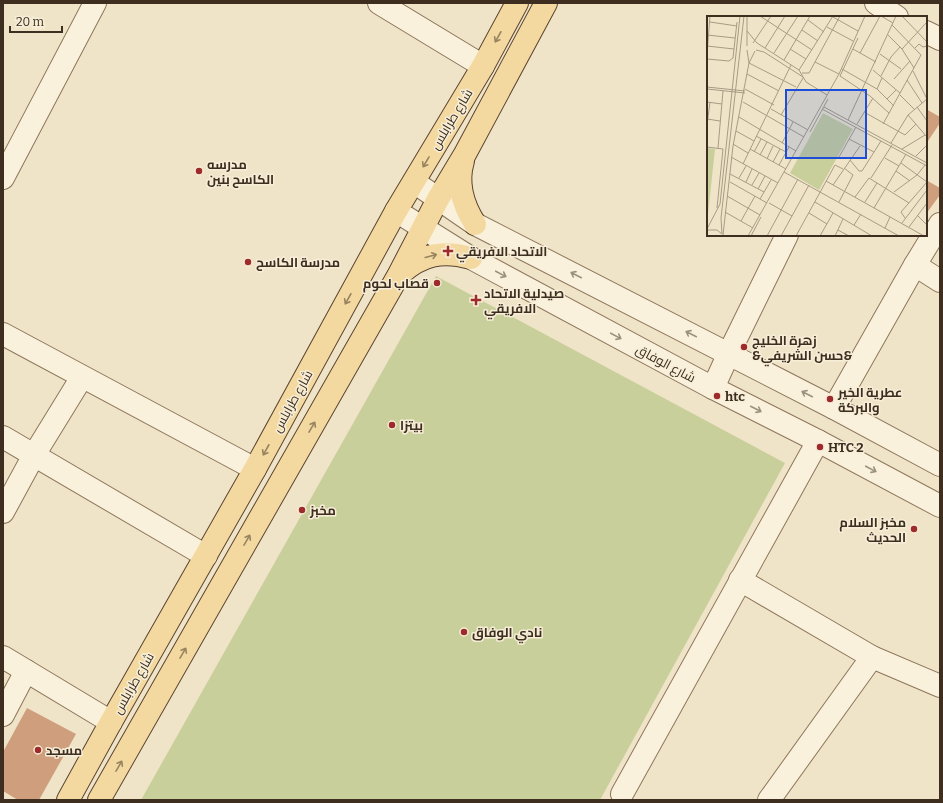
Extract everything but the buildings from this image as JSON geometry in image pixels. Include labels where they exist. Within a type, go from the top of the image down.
[{"type":"main road","name":"شارع طرابلس","points":[[68,800],[255,469],[396,211],[483,66],[517,3]]},
{"type":"main road","name":"شارع طرابلس","points":[[100,800],[398,276],[438,199],[465,154],[546,3]]},
{"type":"main road","points":[[465,154],[461,168],[460,183],[462,197],[467,211],[475,224]]},
{"type":"main road","points":[[398,276],[408,267],[431,255],[444,253],[458,254],[471,258]]},
{"type":"street","points":[[3,178],[95,3]]},
{"type":"street","points":[[379,3],[483,66]]},
{"type":"street","points":[[876,3],[896,13]]},
{"type":"street","points":[[927,32],[940,39]]},
{"type":"street","points":[[414,182],[475,224],[834,408],[940,465]]},
{"type":"street","name":"شارع الوفاق","points":[[396,211],[471,258],[713,388],[818,441],[940,506]]},
{"type":"street","points":[[834,408],[940,224]]},
{"type":"street","points":[[713,388],[786,236]]},
{"type":"street","points":[[915,265],[940,281]]},
{"type":"street","points":[[3,334],[255,469]]},
{"type":"street","points":[[3,512],[34,455],[82,376]]},
{"type":"street","points":[[3,437],[206,556]]},
{"type":"street","points":[[622,794],[818,441]]},
{"type":"street","points":[[740,580],[872,657],[940,686]]},
{"type":"street","points":[[3,657],[111,722]]},
{"type":"street","points":[[769,800],[872,657]]},
{"type":"street","points":[[3,715],[26,671]]},
{"type":"green space","name":"نادي الوفاق","points":[[436,276],[785,463],[600,800],[141,800]]},
{"type":"place","name":"مدرسه الكاسح بنين","points":[[199,171]]},
{"type":"place","name":"الاتحاد الافريقي","points":[[448,251]]},
{"type":"place","name":"مدرسة الكاسح","points":[[248,262]]},
{"type":"place","name":"قصاب لحوم","points":[[437,283]]},
{"type":"place","name":"صيدلية الاتحاد الافريقي","points":[[476,300]]},
{"type":"place","name":"زهرة الخليج &حسن الشريفي&","points":[[744,347]]},
{"type":"place","name":"htc","points":[[717,396]]},
{"type":"place","name":"عطرية الخير والبركة","points":[[830,399]]},
{"type":"place","name":"بيتزا","points":[[392,425]]},
{"type":"place","name":"HTC 2","points":[[820,447]]},
{"type":"place","name":"مخبز","points":[[302,510]]},
{"type":"place","name":"مخبز السلام الحديث","points":[[914,529]]},
{"type":"place","name":"نادي الوفاق","points":[[464,632]]},
{"type":"place","name":"مسجد","points":[[38,750]]}]
